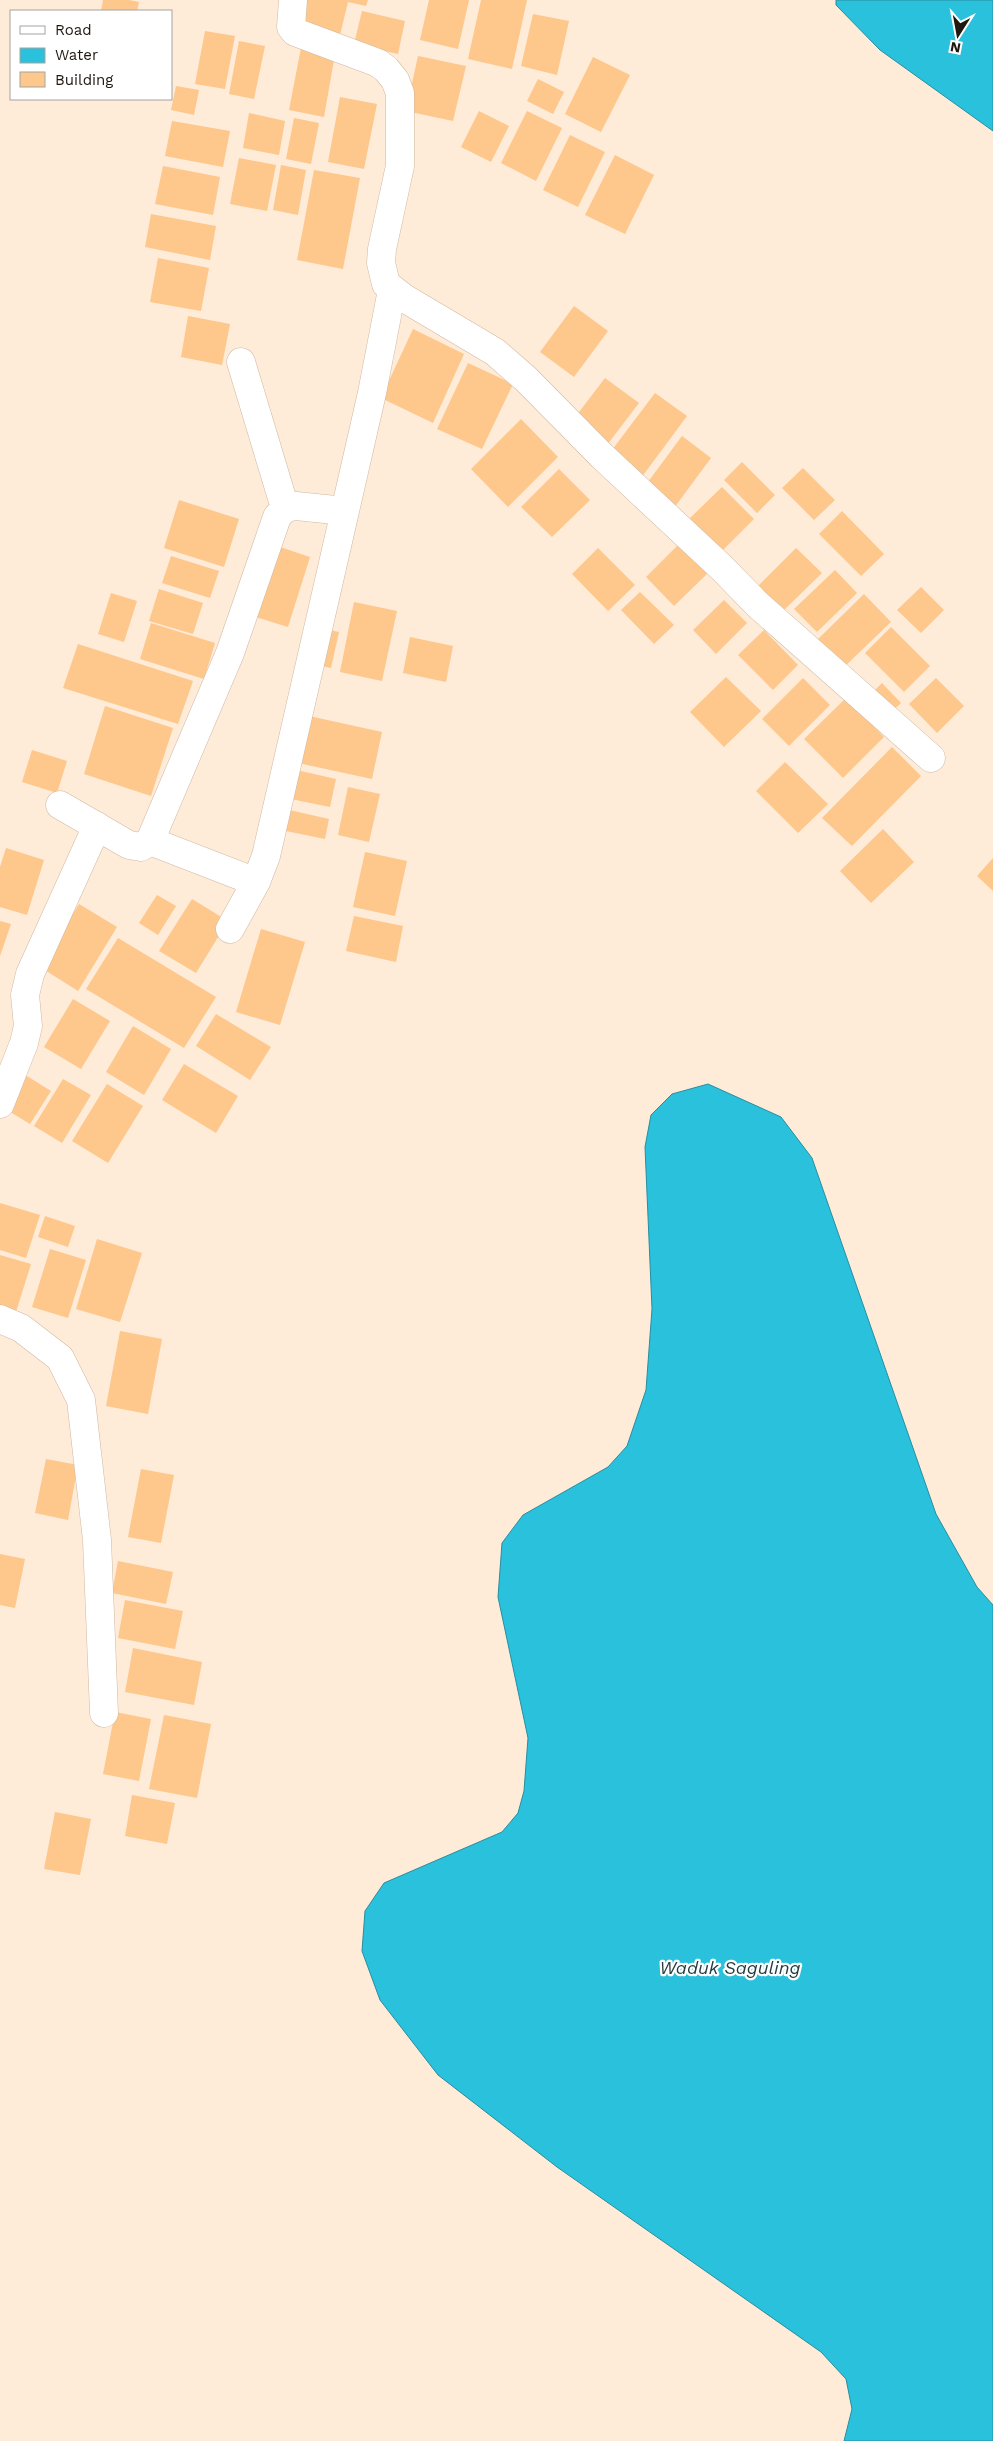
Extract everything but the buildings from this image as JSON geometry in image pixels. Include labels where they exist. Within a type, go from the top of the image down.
[{"type":"street","points":[[293,0],[290,27],[295,32],[378,63],[395,80],[400,93],[400,166],[384,234],[381,264],[383,278],[392,290],[495,352],[526,379],[602,456],[722,568],[757,604],[931,758]]},
{"type":"street","points":[[230,929],[256,882],[266,856],[372,393],[392,290]]},
{"type":"street","points":[[241,362],[285,508]]},
{"type":"street","points":[[60,805],[130,845],[141,847],[150,841],[230,653],[277,517],[285,508],[296,506],[345,511]]},
{"type":"street","points":[[0,1104],[24,1043],[28,1026],[25,995],[30,974],[97,826]]},
{"type":"street","points":[[150,841],[256,882]]},
{"type":"street","points":[[0,1319],[20,1328],[60,1358],[81,1400],[97,1540],[104,1713]]},
{"type":"water","points":[[836,0],[993,0],[993,131],[880,50],[836,5]]},
{"type":"water","name":"Waduk Saguling","points":[[708,1084],[781,1117],[812,1158],[936,1514],[977,1587],[993,1605],[993,2441],[844,2441],[852,2409],[846,2379],[821,2352],[557,2167],[438,2075],[380,2000],[362,1951],[365,1911],[384,1883],[502,1832],[518,1813],[524,1791],[528,1738],[498,1597],[502,1543],[523,1515],[608,1467],[627,1446],[646,1390],[652,1309],[645,1147],[651,1115],[672,1094]]}]
